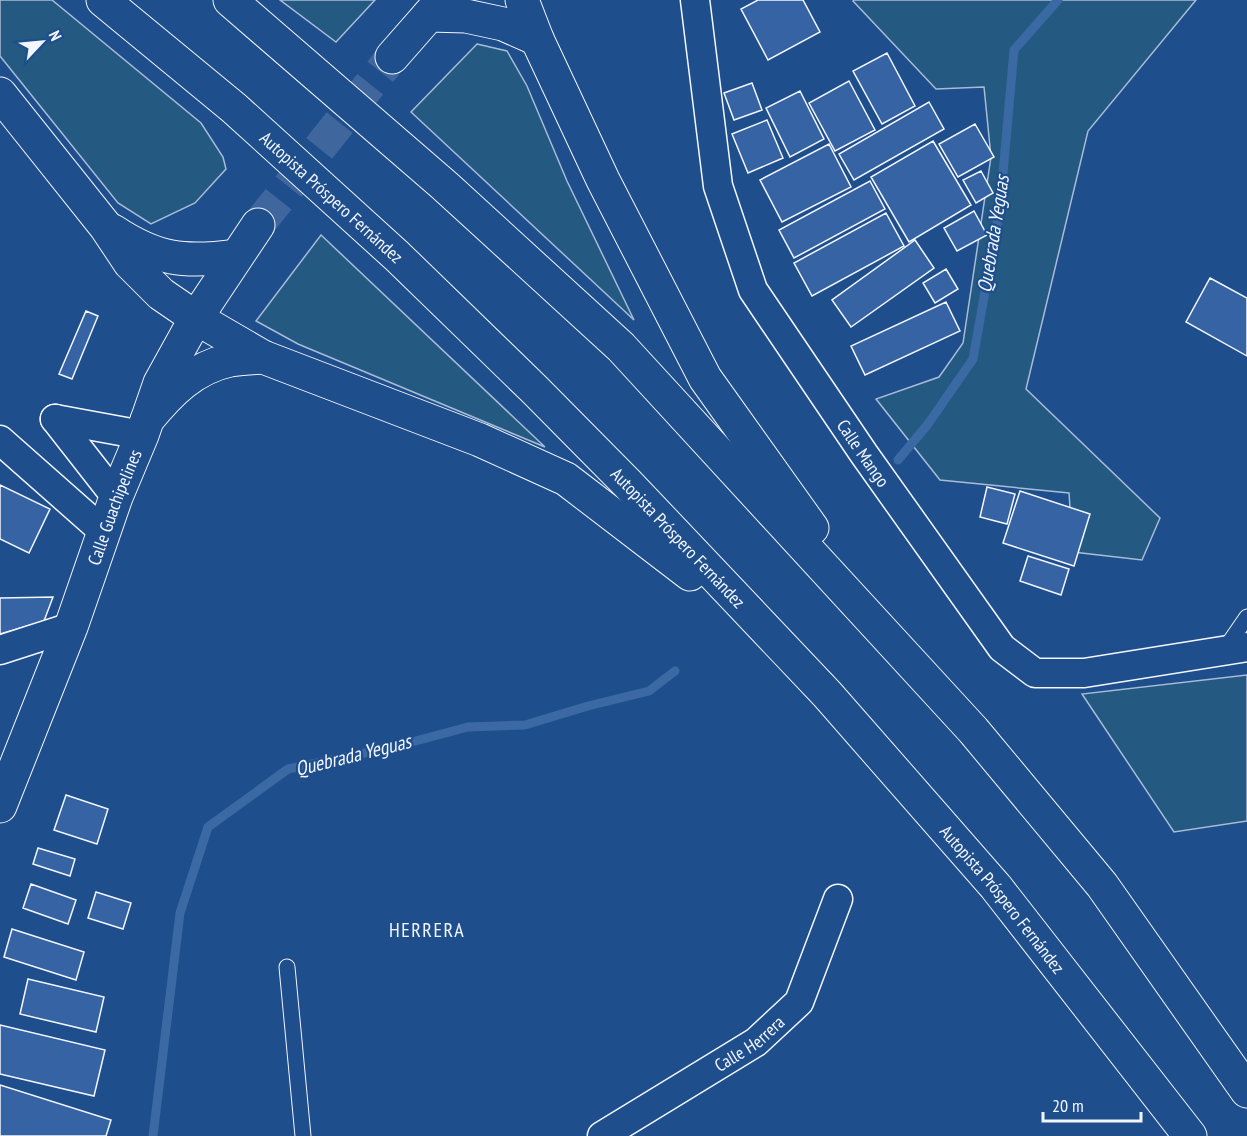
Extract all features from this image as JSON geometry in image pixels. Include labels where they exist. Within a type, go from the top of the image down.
[{"type":"main road","name":"Autopista Próspero Fernández","points":[[103,0],[234,108],[397,256],[557,412],[827,694],[996,887],[1190,1136]]},
{"type":"main road","points":[[230,0],[445,186],[621,347],[973,730],[1102,885],[1247,1091]]},
{"type":"main road","points":[[522,0],[537,39],[603,180],[705,378],[787,494],[921,674]]},
{"type":"main road","points":[[392,57],[435,7],[503,24],[537,39]]},
{"type":"main road","points":[[0,94],[106,227],[130,263],[161,294],[196,318],[263,357],[480,440],[566,479],[682,567],[827,694]]},
{"type":"main road","name":"Calle Guachipelines","points":[[0,806],[71,627],[116,497],[145,427],[160,383],[196,318],[258,225]]},
{"type":"main road","points":[[106,227],[135,246],[168,257],[202,261],[236,256]]},
{"type":"main road","points":[[145,427],[169,393],[196,373],[229,360],[263,357]]},
{"type":"street","name":"Calle Mango","points":[[696,0],[718,186],[753,290],[864,454],[1002,648],[1035,673],[1084,673],[1236,649]]},
{"type":"street","points":[[116,497],[55,419],[145,427]]},
{"type":"street","points":[[8,448],[104,532]]},
{"type":"street","points":[[0,650],[71,627]]},
{"type":"street","name":"Calle Herrera","points":[[602,1136],[756,1042],[799,1002],[838,899]]},
{"type":"lane","points":[[1236,649],[1247,617]]},
{"type":"lane","points":[[287,967],[303,1136]]},
{"type":"shaded area","points":[[0,0],[52,0],[201,123],[223,157],[226,169],[195,203],[151,224],[118,203],[0,56]]},
{"type":"shaded area","points":[[280,0],[375,0],[336,42]]},
{"type":"shaded area","points":[[854,0],[1196,0],[1088,131],[1026,389],[1160,518],[1142,560],[1073,552],[1069,493],[940,480],[876,399],[939,377],[963,343],[991,157],[984,87],[936,89]]},
{"type":"shaded area","points":[[477,44],[507,51],[527,86],[567,181],[634,320],[411,112]]},
{"type":"shaded area","points":[[321,235],[545,447],[298,344],[256,321]]},
{"type":"shaded area","points":[[1247,675],[1247,821],[1174,832],[1082,694]]},
{"type":"building","points":[[758,0],[803,0],[820,32],[768,60],[741,9]]},
{"type":"building","points":[[887,53],[915,106],[882,124],[853,71]]},
{"type":"building","points":[[849,81],[875,130],[835,151],[809,103]]},
{"type":"building","points":[[752,83],[762,110],[734,120],[724,93]]},
{"type":"building","points":[[800,91],[824,139],[790,157],[766,108]]},
{"type":"building","points":[[929,102],[944,129],[854,180],[839,154]]},
{"type":"building","points":[[767,120],[783,158],[748,173],[732,134]]},
{"type":"building","points":[[975,124],[994,157],[958,177],[939,144]]},
{"type":"building","points":[[933,141],[971,205],[909,242],[871,177]]},
{"type":"building","points":[[829,144],[851,187],[782,222],[760,180]]},
{"type":"building","points":[[981,171],[993,193],[976,203],[963,180]]},
{"type":"building","points":[[870,181],[885,209],[794,258],[779,230]]},
{"type":"building","points":[[974,211],[987,235],[957,251],[944,228]]},
{"type":"building","points":[[886,213],[904,246],[812,296],[794,263]]},
{"type":"building","points":[[915,240],[934,268],[851,327],[832,300]]},
{"type":"building","points":[[946,269],[958,289],[935,303],[923,283]]},
{"type":"building","points":[[1210,278],[1247,298],[1247,356],[1186,322]]},
{"type":"building","points":[[946,302],[960,331],[865,375],[851,346]]},
{"type":"building","points":[[86,311],[98,316],[72,379],[59,374]]},
{"type":"building","points":[[0,485],[50,509],[29,553],[0,539]]},
{"type":"building","points":[[987,487],[1015,494],[1007,524],[980,517]]},
{"type":"building","points":[[1020,491],[1090,514],[1074,566],[1003,543]]},
{"type":"building","points":[[1028,556],[1069,569],[1061,595],[1020,581]]},
{"type":"building","points":[[53,597],[44,621],[0,634],[0,598]]},
{"type":"building","points":[[66,795],[108,809],[97,844],[54,830]]},
{"type":"building","points":[[38,848],[75,859],[70,876],[33,864]]},
{"type":"building","points":[[31,884],[76,900],[68,924],[23,908]]},
{"type":"building","points":[[96,892],[131,903],[123,929],[88,918]]},
{"type":"building","points":[[12,929],[84,952],[76,980],[4,957]]},
{"type":"building","points":[[28,979],[104,997],[96,1032],[20,1014]]},
{"type":"building","points":[[0,1025],[105,1050],[94,1096],[0,1074]]},
{"type":"building","points":[[0,1085],[111,1120],[106,1136],[0,1136]]},
{"type":"waterway","name":"Quebrada Yeguas","points":[[898,460],[928,424],[973,359],[1000,207],[1014,50],[1058,0]]},
{"type":"waterway","name":"Quebrada Yeguas","points":[[153,1136],[180,913],[208,827],[288,769],[393,747],[468,727],[525,725],[649,691],[675,671]]},
{"type":"tunnel","points":[[258,225],[392,57]]},
{"type":"district","name":"HERRERA","points":[[427,930]]}]
